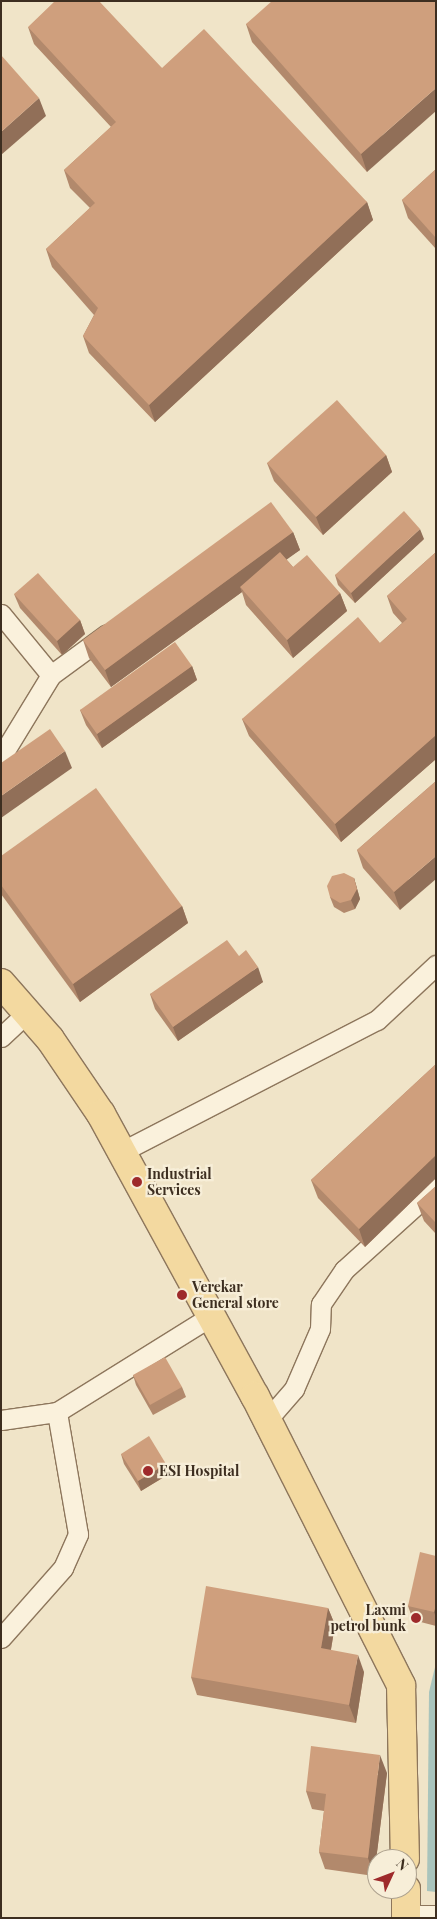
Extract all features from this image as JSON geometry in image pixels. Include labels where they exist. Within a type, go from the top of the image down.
[{"type":"main road","points":[[1,983],[50,1039],[121,1152],[267,1420],[401,1685],[405,1849]]},
{"type":"street","points":[[1,614],[51,675]]},
{"type":"street","points":[[1,757],[51,675],[123,622]]},
{"type":"street","points":[[121,1152],[377,1020],[436,965]]},
{"type":"street","points":[[1,1037],[27,1013]]},
{"type":"street","points":[[267,1420],[294,1389],[320,1329],[322,1304],[344,1270],[436,1187]]},
{"type":"street","points":[[1,1420],[57,1412],[211,1316]]},
{"type":"street","points":[[1,1638],[63,1568],[78,1534],[57,1412]]},
{"type":"street","points":[[406,1907],[436,1915]]},
{"type":"water","points":[[436,1663],[436,1892],[427,1891],[429,1692]]},
{"type":"building","points":[[55,1],[99,1],[162,68],[204,29],[367,202],[149,405],[83,336],[98,308],[46,249],[95,203],[64,170],[116,122],[28,27]]},
{"type":"building","points":[[272,1],[436,1],[436,88],[361,154],[246,24]]},
{"type":"building","points":[[1,55],[39,98],[1,132]]},
{"type":"building","points":[[436,169],[436,238],[402,200]]},
{"type":"building","points":[[337,400],[386,455],[316,517],[267,463]]},
{"type":"building","points":[[271,502],[293,532],[105,670],[83,640]]},
{"type":"building","points":[[404,511],[420,529],[351,593],[335,575]]},
{"type":"building","points":[[280,552],[293,567],[307,555],[340,593],[287,640],[240,587]]},
{"type":"building","points":[[436,552],[436,735],[335,824],[242,719],[358,617],[380,643],[407,619],[387,596]]},
{"type":"building","points":[[38,573],[80,620],[57,641],[14,594]]},
{"type":"building","points":[[175,642],[192,666],[97,734],[80,710]]},
{"type":"building","points":[[50,729],[65,751],[1,796],[1,763]]},
{"type":"building","points":[[436,781],[436,856],[394,892],[357,850]]},
{"type":"building","points":[[96,788],[182,906],[73,984],[1,885],[1,856]]},
{"type":"building","points":[[344,873],[354,878],[357,889],[351,900],[340,903],[330,897],[327,886],[332,876]]},
{"type":"building","points":[[227,940],[239,956],[246,950],[258,967],[173,1027],[150,994]]},
{"type":"building","points":[[436,1064],[436,1155],[359,1229],[311,1180]]},
{"type":"building","points":[[436,1186],[436,1221],[435,1222],[417,1203]]},
{"type":"building","points":[[165,1357],[182,1387],[150,1405],[133,1375]]},
{"type":"building","points":[[149,1436],[166,1464],[138,1481],[121,1454]]},
{"type":"building","points":[[420,1552],[436,1556],[436,1605],[434,1612],[408,1606]]},
{"type":"building","points":[[206,1586],[328,1608],[321,1648],[358,1655],[349,1705],[191,1677]]},
{"type":"building","points":[[311,1746],[380,1755],[367,1858],[319,1852],[326,1794],[306,1791]]},
{"type":"place","name":"Industrial Services","points":[[137,1182]]},
{"type":"place","name":"Verekar General store","points":[[182,1295]]},
{"type":"place","name":"ESI Hospital","points":[[148,1471]]},
{"type":"place","name":"Laxmi petrol bunk","points":[[416,1618]]}]
